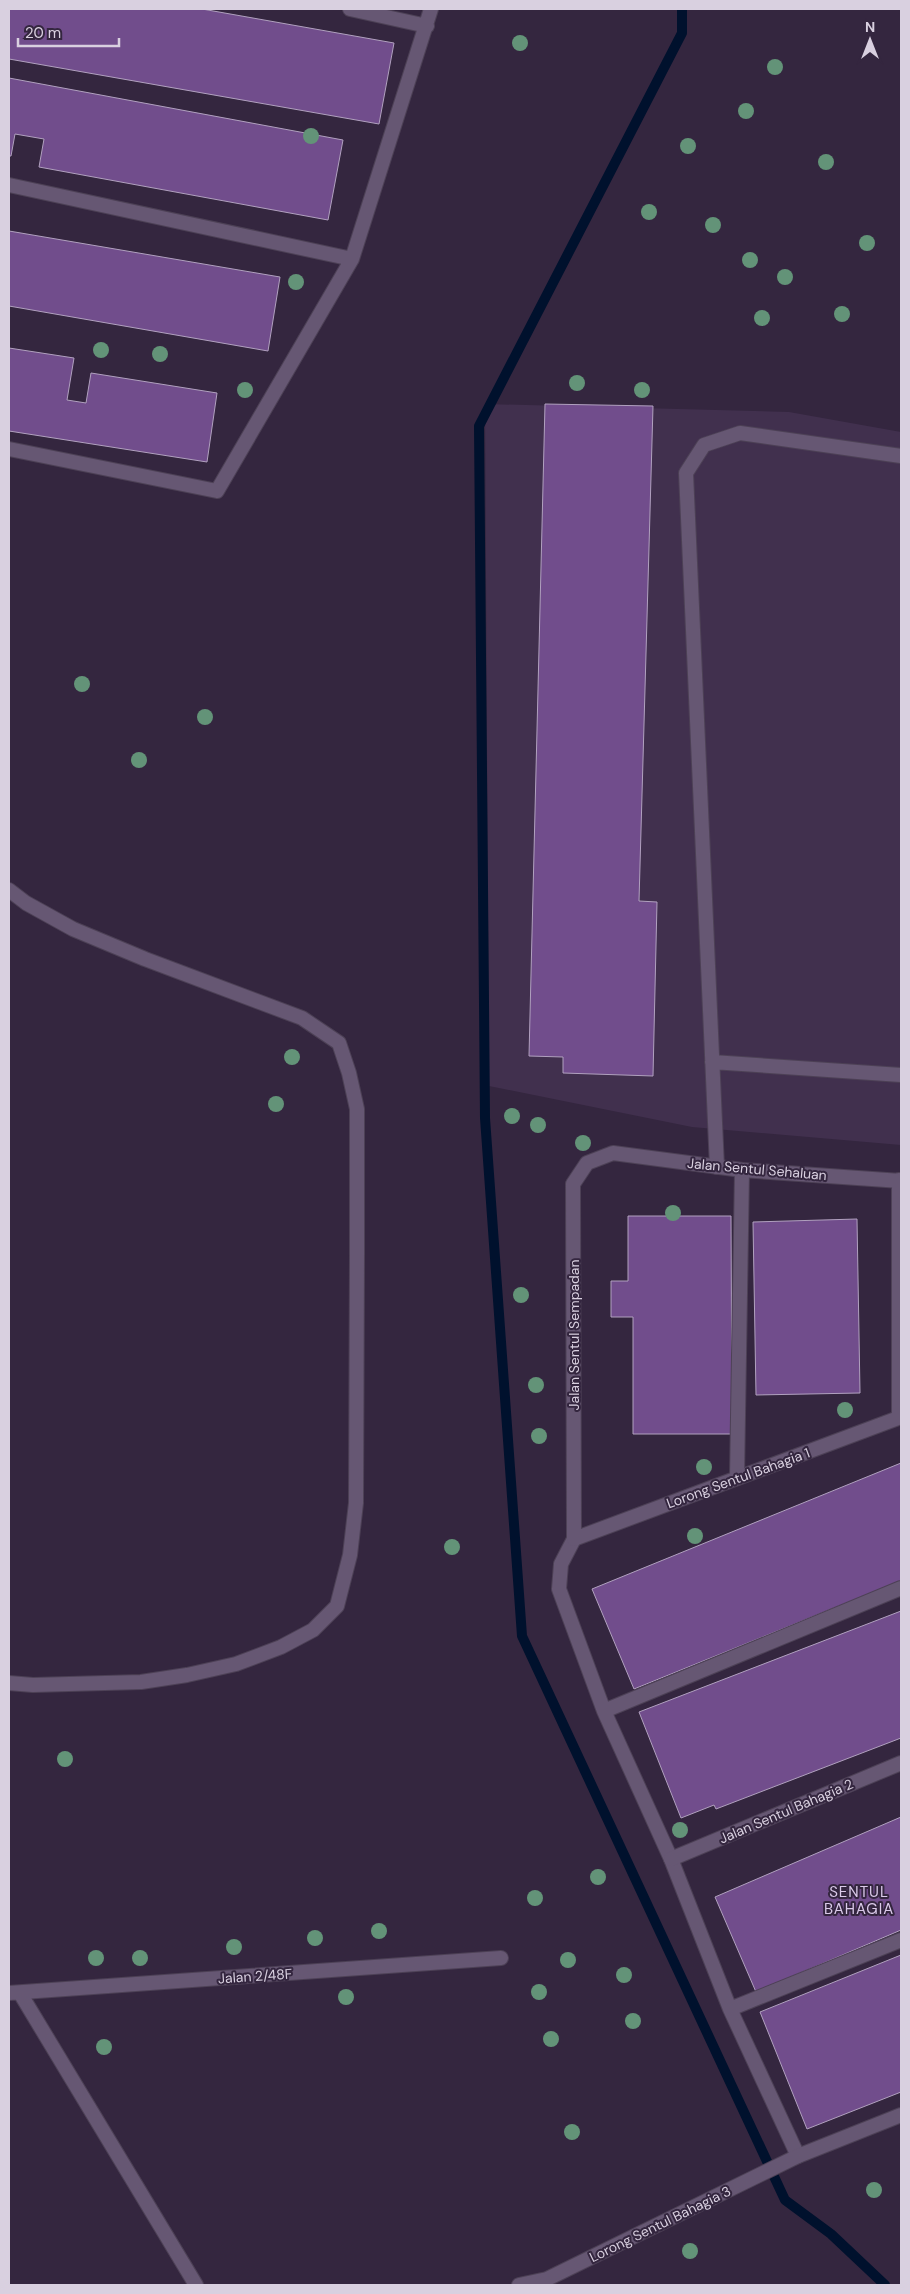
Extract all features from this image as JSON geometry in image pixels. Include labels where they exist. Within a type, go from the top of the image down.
[{"type":"street","points":[[350,9],[427,26]]},
{"type":"street","points":[[9,449],[217,492],[352,259],[431,9]]},
{"type":"street","points":[[9,186],[352,259]]},
{"type":"street","points":[[717,1167],[686,473],[704,445],[740,433],[901,456]]},
{"type":"street","points":[[9,890],[26,903],[82,932],[144,959],[302,1018],[339,1043],[349,1073],[357,1109],[357,1401],[356,1503],[350,1555],[336,1606],[313,1630],[280,1647],[236,1664],[187,1675],[141,1682],[33,1685],[9,1683]]},
{"type":"street","points":[[712,1062],[901,1075]]},
{"type":"street","name":"Jalan Sentul Sehaluan","points":[[612,1153],[742,1170],[900,1180]]},
{"type":"street","name":"Jalan Sentul Sempadan","points":[[574,1538],[573,1184],[587,1163],[612,1153]]},
{"type":"street","points":[[737,1478],[742,1170]]},
{"type":"street","points":[[900,1180],[900,1420]]},
{"type":"street","name":"Lorong Sentul Bahagia 1","points":[[574,1538],[900,1420]]},
{"type":"street","points":[[574,1538],[561,1564],[559,1589],[604,1711],[671,1859],[792,2159]]},
{"type":"street","points":[[604,1711],[901,1588]]},
{"type":"street","name":"Jalan Sentul Bahagia 2","points":[[671,1859],[901,1763]]},
{"type":"street","points":[[730,2009],[901,1940]]},
{"type":"street","name":"Jalan 2/48F","points":[[14,1993],[501,1958]]},
{"type":"street","points":[[14,1993],[196,2285]]},
{"type":"street","name":"Lorong Sentul Bahagia 3","points":[[519,2285],[547,2279],[792,2159],[901,2115]]},
{"type":"shaded area","points":[[485,404],[789,412],[901,432],[901,1145],[692,1127],[489,1086]]},
{"type":"building","points":[[9,9],[202,9],[394,43],[379,124],[9,59]]},
{"type":"building","points":[[9,78],[343,140],[328,220],[39,167],[44,139],[15,134],[11,156],[9,156]]},
{"type":"building","points":[[9,231],[280,277],[268,351],[9,306]]},
{"type":"building","points":[[9,348],[74,358],[67,400],[86,403],[91,373],[217,393],[207,462],[9,431]]},
{"type":"building","points":[[545,404],[653,406],[639,901],[657,902],[653,1076],[563,1073],[563,1057],[529,1056]]},
{"type":"building","points":[[628,1216],[731,1216],[732,1434],[633,1434],[633,1317],[611,1317],[611,1281],[628,1281]]},
{"type":"building","points":[[857,1219],[860,1393],[756,1395],[753,1222]]},
{"type":"building","points":[[901,1463],[901,1581],[634,1689],[592,1589]]},
{"type":"building","points":[[901,1611],[901,1738],[716,1809],[714,1805],[681,1818],[639,1712]]},
{"type":"building","points":[[901,1817],[901,1930],[756,1992],[715,1897]]},
{"type":"building","points":[[901,1955],[901,2092],[807,2129],[760,2012]]},
{"type":"waterway","points":[[682,9],[682,33],[479,426],[485,1118],[522,1636],[785,2200],[831,2234],[885,2285]]},
{"type":"district","name":"SENTUL BAHAGIA","points":[[859,1900]]}]
